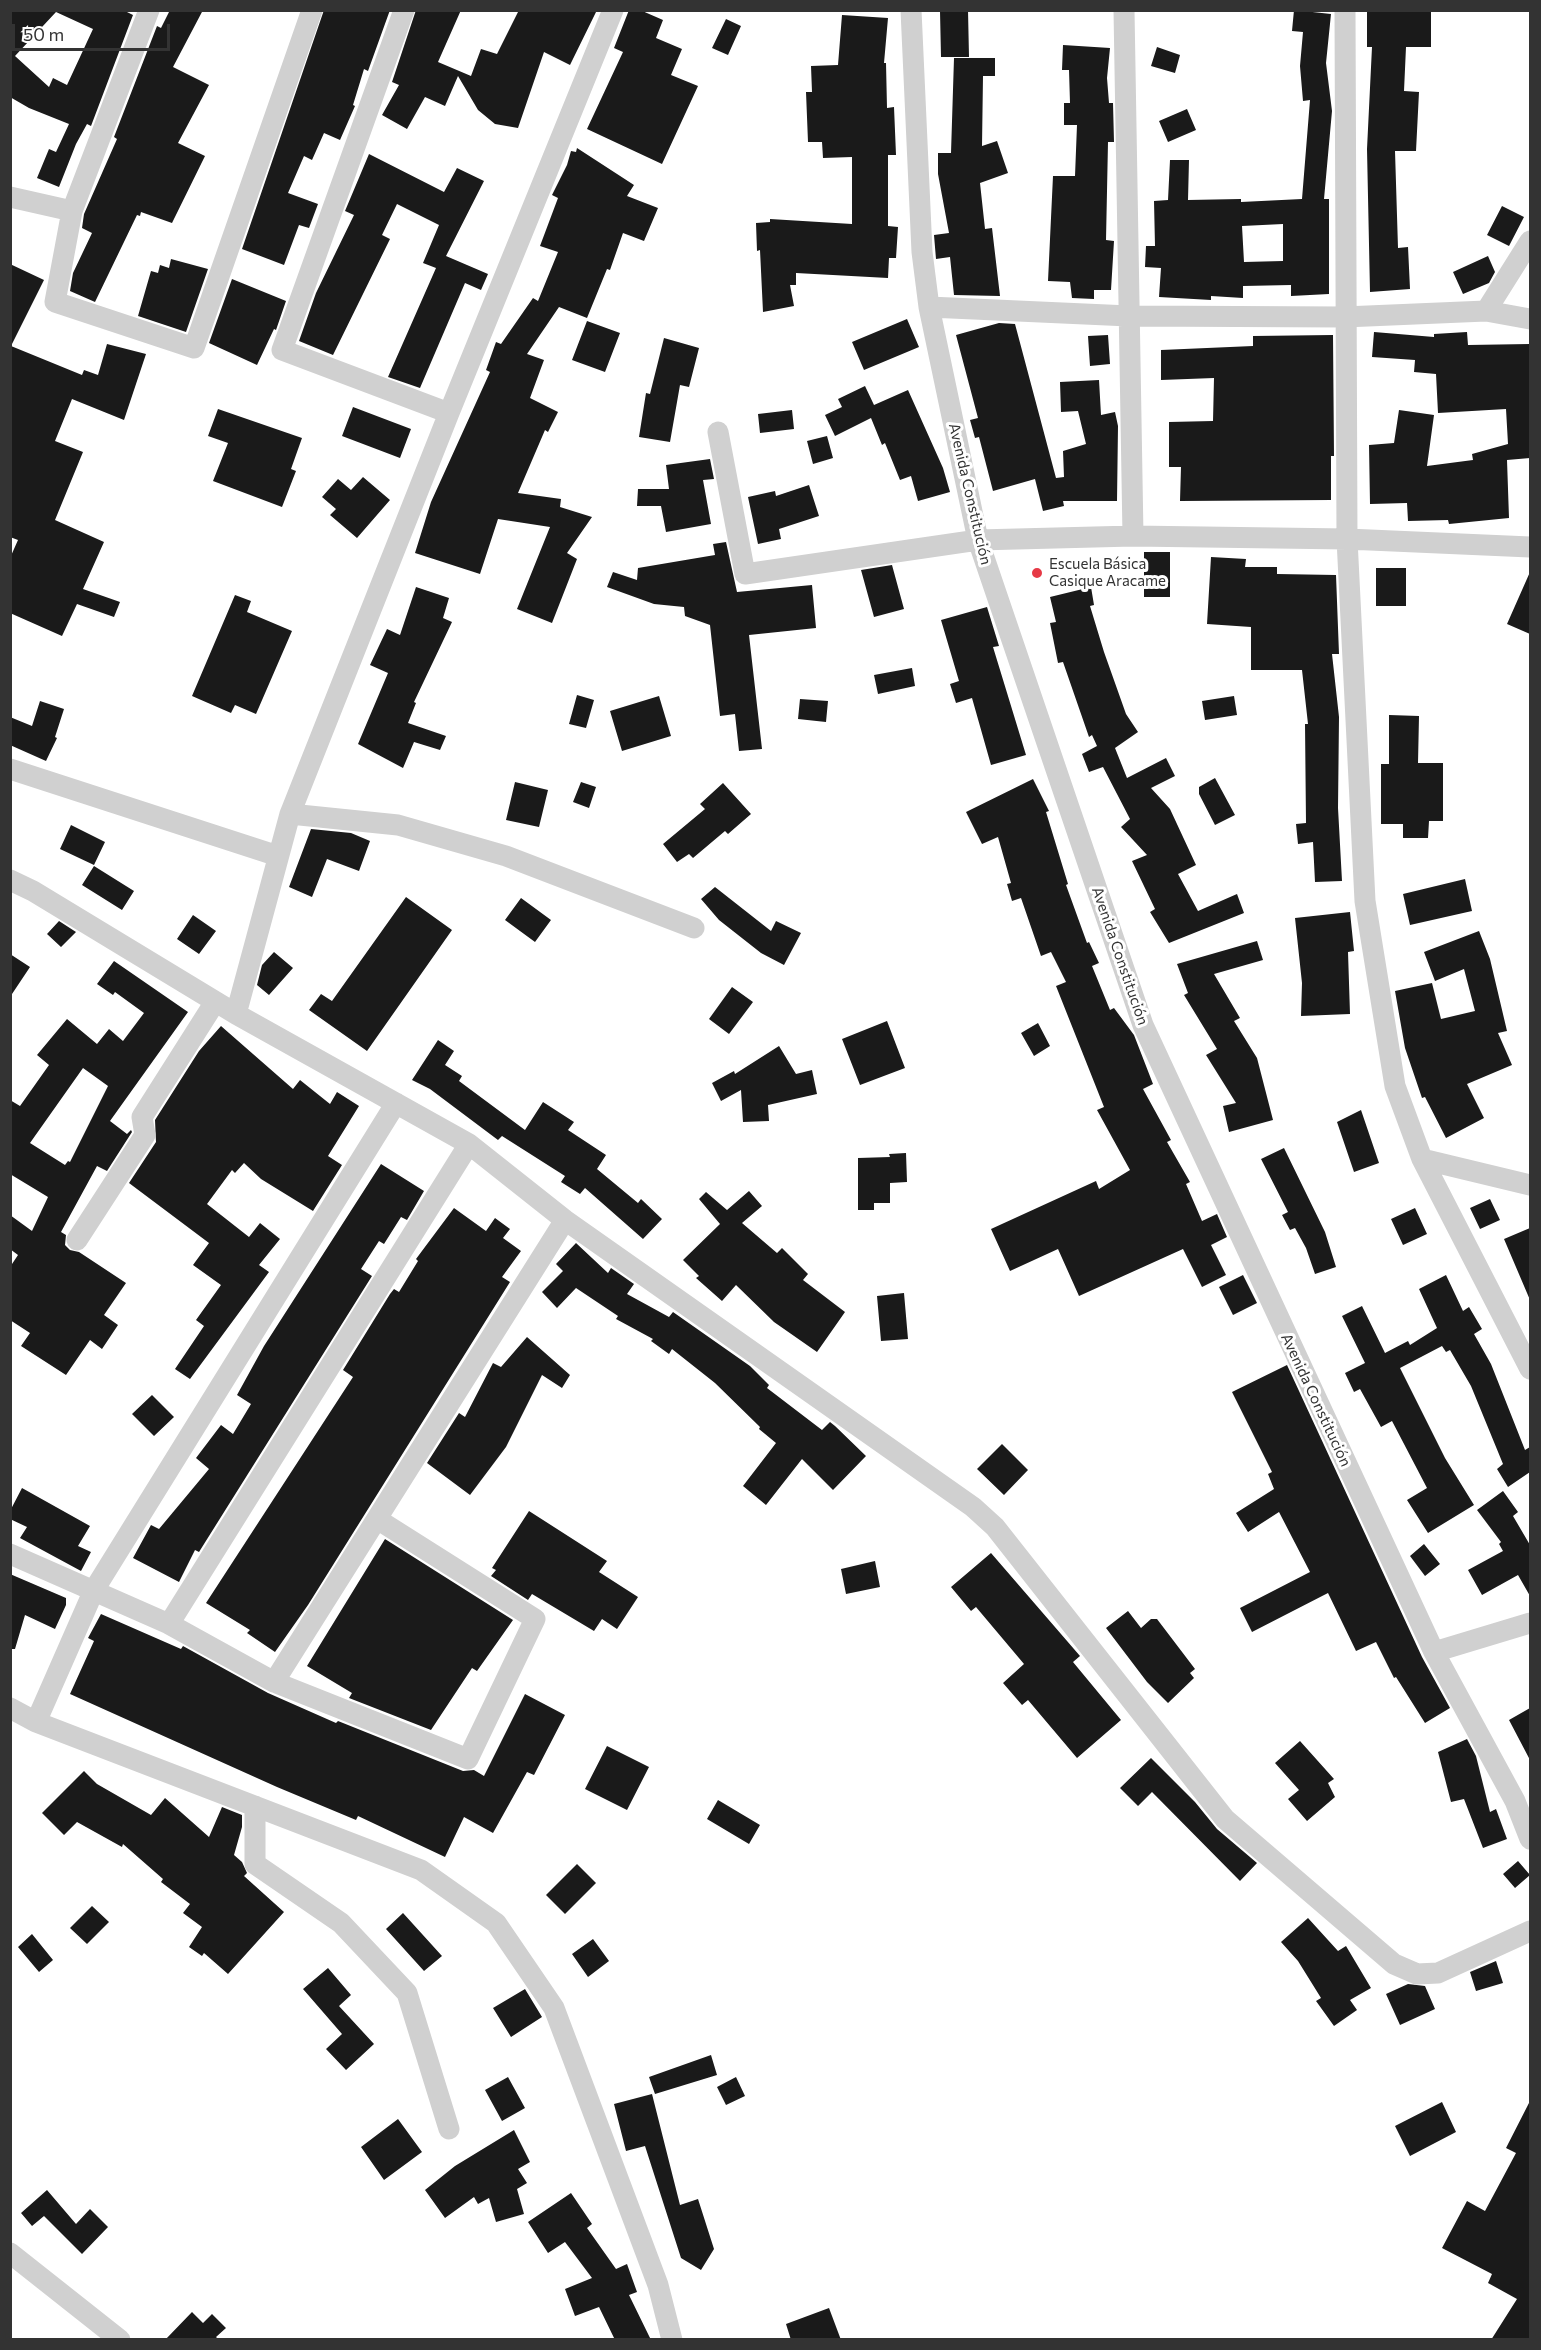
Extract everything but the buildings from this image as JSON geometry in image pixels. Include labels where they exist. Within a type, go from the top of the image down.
[{"type":"street","points":[[149,10],[72,211],[55,302],[194,348],[312,10]]},
{"type":"street","points":[[404,10],[282,350],[449,413]]},
{"type":"street","points":[[236,1014],[290,814],[449,413],[613,10]]},
{"type":"street","name":"Avenida Constitución","points":[[911,10],[922,252],[929,307],[978,540],[1143,1025],[1434,1652],[1523,1797],[1530,1839]]},
{"type":"street","points":[[1124,10],[1133,536]]},
{"type":"street","points":[[1345,10],[1344,317],[1347,538],[1365,901],[1395,1086],[1422,1159],[1530,1368]]},
{"type":"street","points":[[10,197],[72,211]]},
{"type":"street","points":[[1486,311],[1530,241]]},
{"type":"street","points":[[929,307],[1129,316],[1344,317],[1486,311],[1530,319]]},
{"type":"street","points":[[718,432],[745,574],[978,540],[1133,536],[1347,538],[1530,547]]},
{"type":"street","points":[[10,769],[278,856]]},
{"type":"street","points":[[290,814],[398,825],[506,856],[694,928]]},
{"type":"street","points":[[10,880],[33,891],[215,1002],[469,1144],[565,1220],[973,1507],[995,1527],[1225,1819],[1394,1964],[1417,1974],[1438,1973],[1530,1931]]},
{"type":"street","points":[[77,1240],[145,1135],[142,1117],[215,1002]]},
{"type":"street","points":[[36,1722],[94,1590],[396,1103]]},
{"type":"street","points":[[169,1624],[469,1144]]},
{"type":"street","points":[[1422,1159],[1530,1185]]},
{"type":"street","points":[[274,1682],[565,1220]]},
{"type":"street","points":[[10,1554],[169,1624],[274,1682],[468,1759],[536,1619],[377,1519]]},
{"type":"street","points":[[1434,1652],[1530,1623]]},
{"type":"street","points":[[10,1708],[36,1722],[421,1870],[496,1923],[554,2008],[658,2285],[672,2340]]},
{"type":"street","points":[[255,1806],[255,1864],[341,1923],[407,1994],[449,2129]]},
{"type":"street","points":[[10,2253],[120,2340]]},
{"type":"place","name":"Escuela Básica Casique Aracame","points":[[1037,573]]}]
